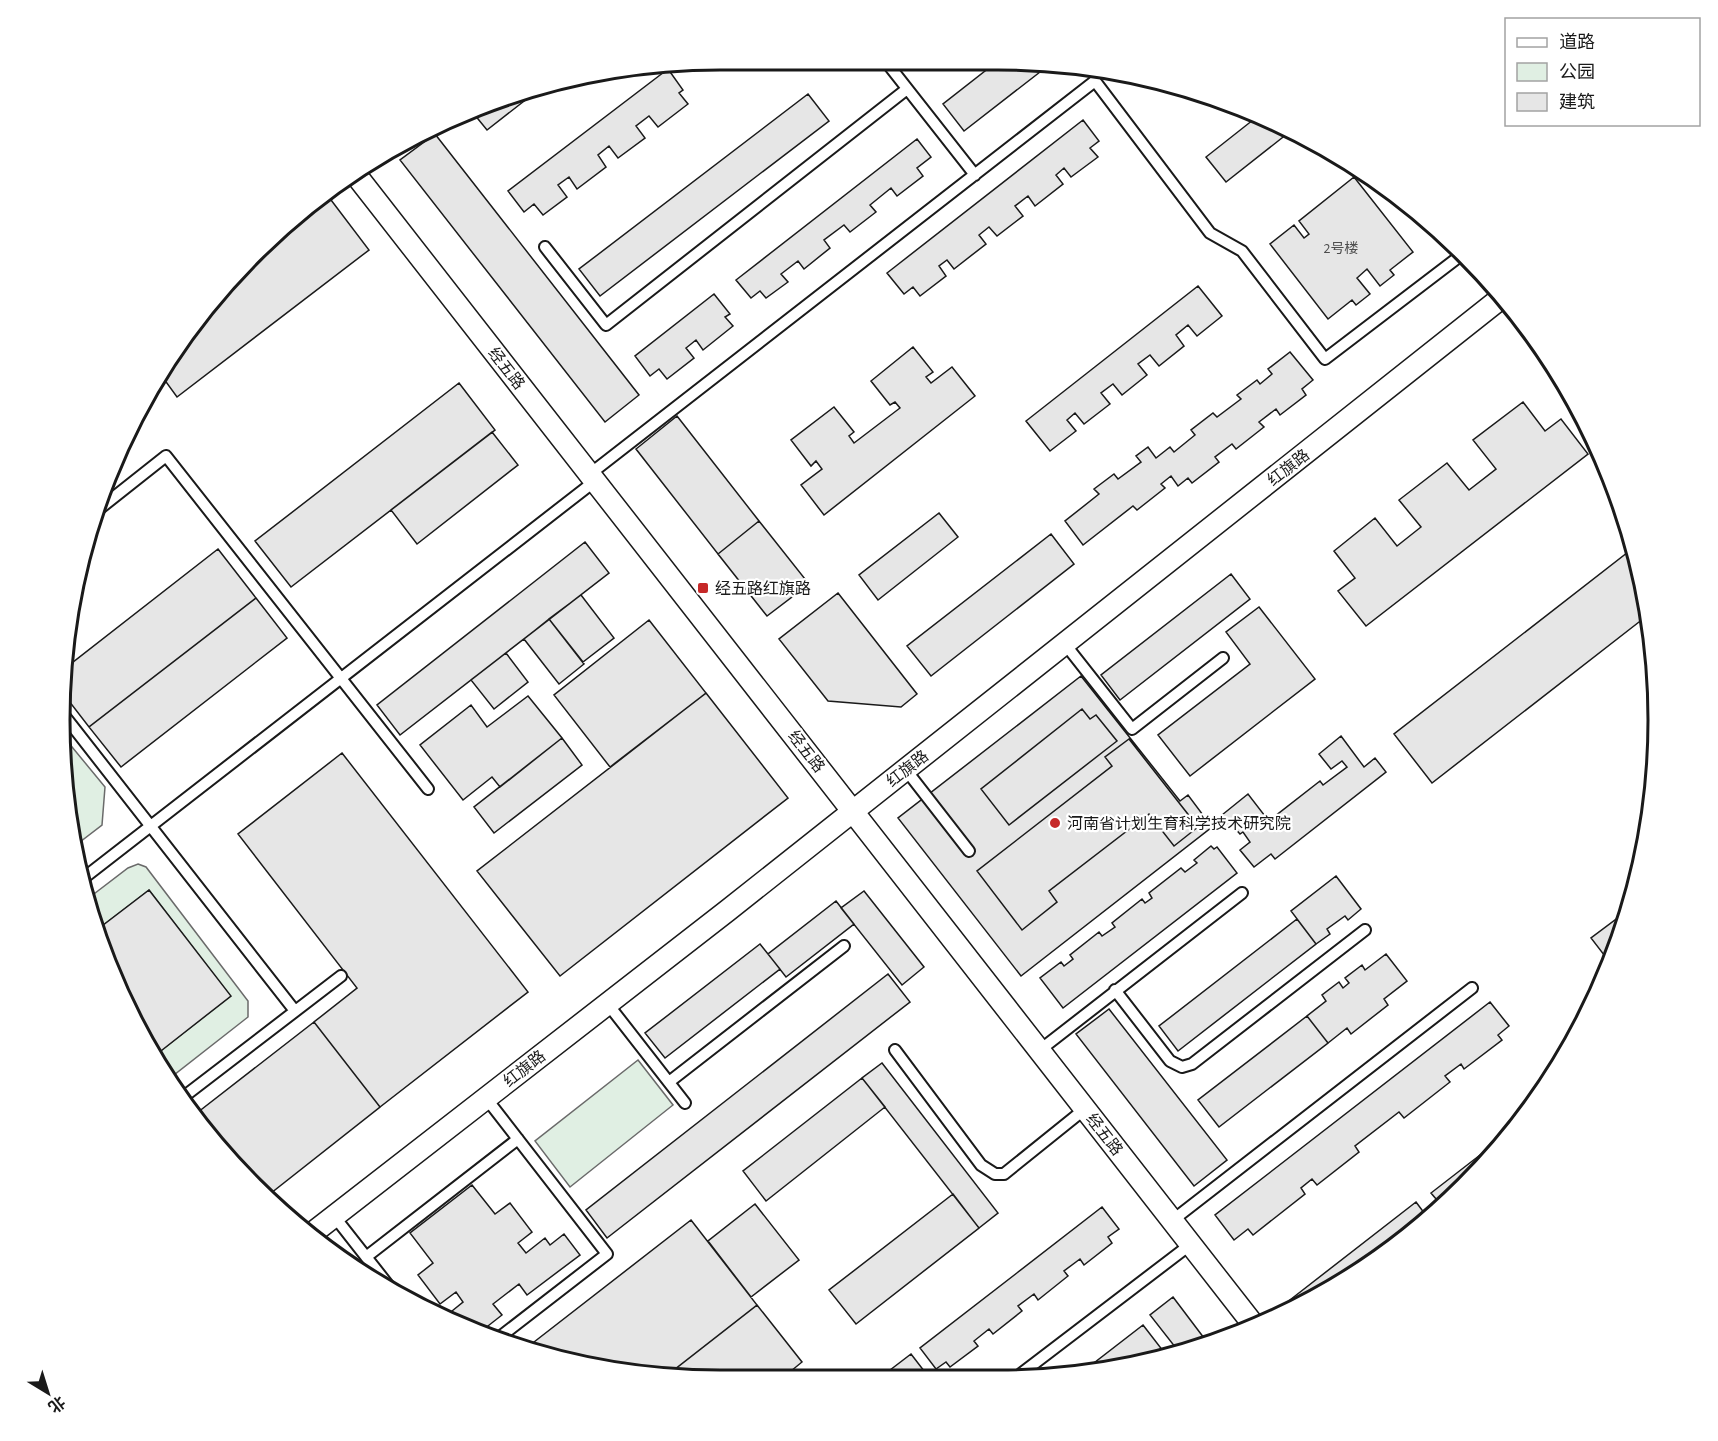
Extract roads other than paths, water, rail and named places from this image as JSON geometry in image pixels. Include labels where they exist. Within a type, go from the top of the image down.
[{"type":"street","name":"经五路","points":[[360,180],[1249,1319]]},
{"type":"street","name":"红旗路","points":[[317,1229],[854,811],[1495,303]]},
{"type":"lane","points":[[892,70],[975,175]]},
{"type":"lane","points":[[89,874],[341,678],[1095,81],[1210,233],[1242,251],[1325,359],[1455,260]]},
{"type":"lane","points":[[545,247],[606,325],[907,89]]},
{"type":"lane","points":[[109,501],[166,456],[428,789]]},
{"type":"lane","points":[[1065,644],[1132,729],[1223,658]]},
{"type":"lane","points":[[70,723],[295,1011]]},
{"type":"lane","points":[[906,770],[969,851]]},
{"type":"lane","points":[[1040,1050],[1242,893]]},
{"type":"lane","points":[[1115,990],[1170,1061],[1182,1067],[1192,1064],[1365,930]]},
{"type":"lane","points":[[669,1082],[844,946]]},
{"type":"lane","points":[[188,1093],[341,976]]},
{"type":"lane","points":[[1173,1220],[1472,988]]},
{"type":"lane","points":[[608,1003],[685,1103]]},
{"type":"lane","points":[[894,1050],[981,1165],[995,1174],[1004,1174],[1086,1108]]},
{"type":"lane","points":[[486,1098],[607,1254],[505,1333]]},
{"type":"lane","points":[[366,1257],[518,1139]]},
{"type":"lane","points":[[334,1216],[379,1273]]},
{"type":"lane","points":[[1027,1369],[1191,1244]]},
{"type":"place","name":"经五路红旗路","points":[[703,588]]},
{"type":"place","name":"河南省计划生育科学技术研究院","points":[[1055,823]]}]
